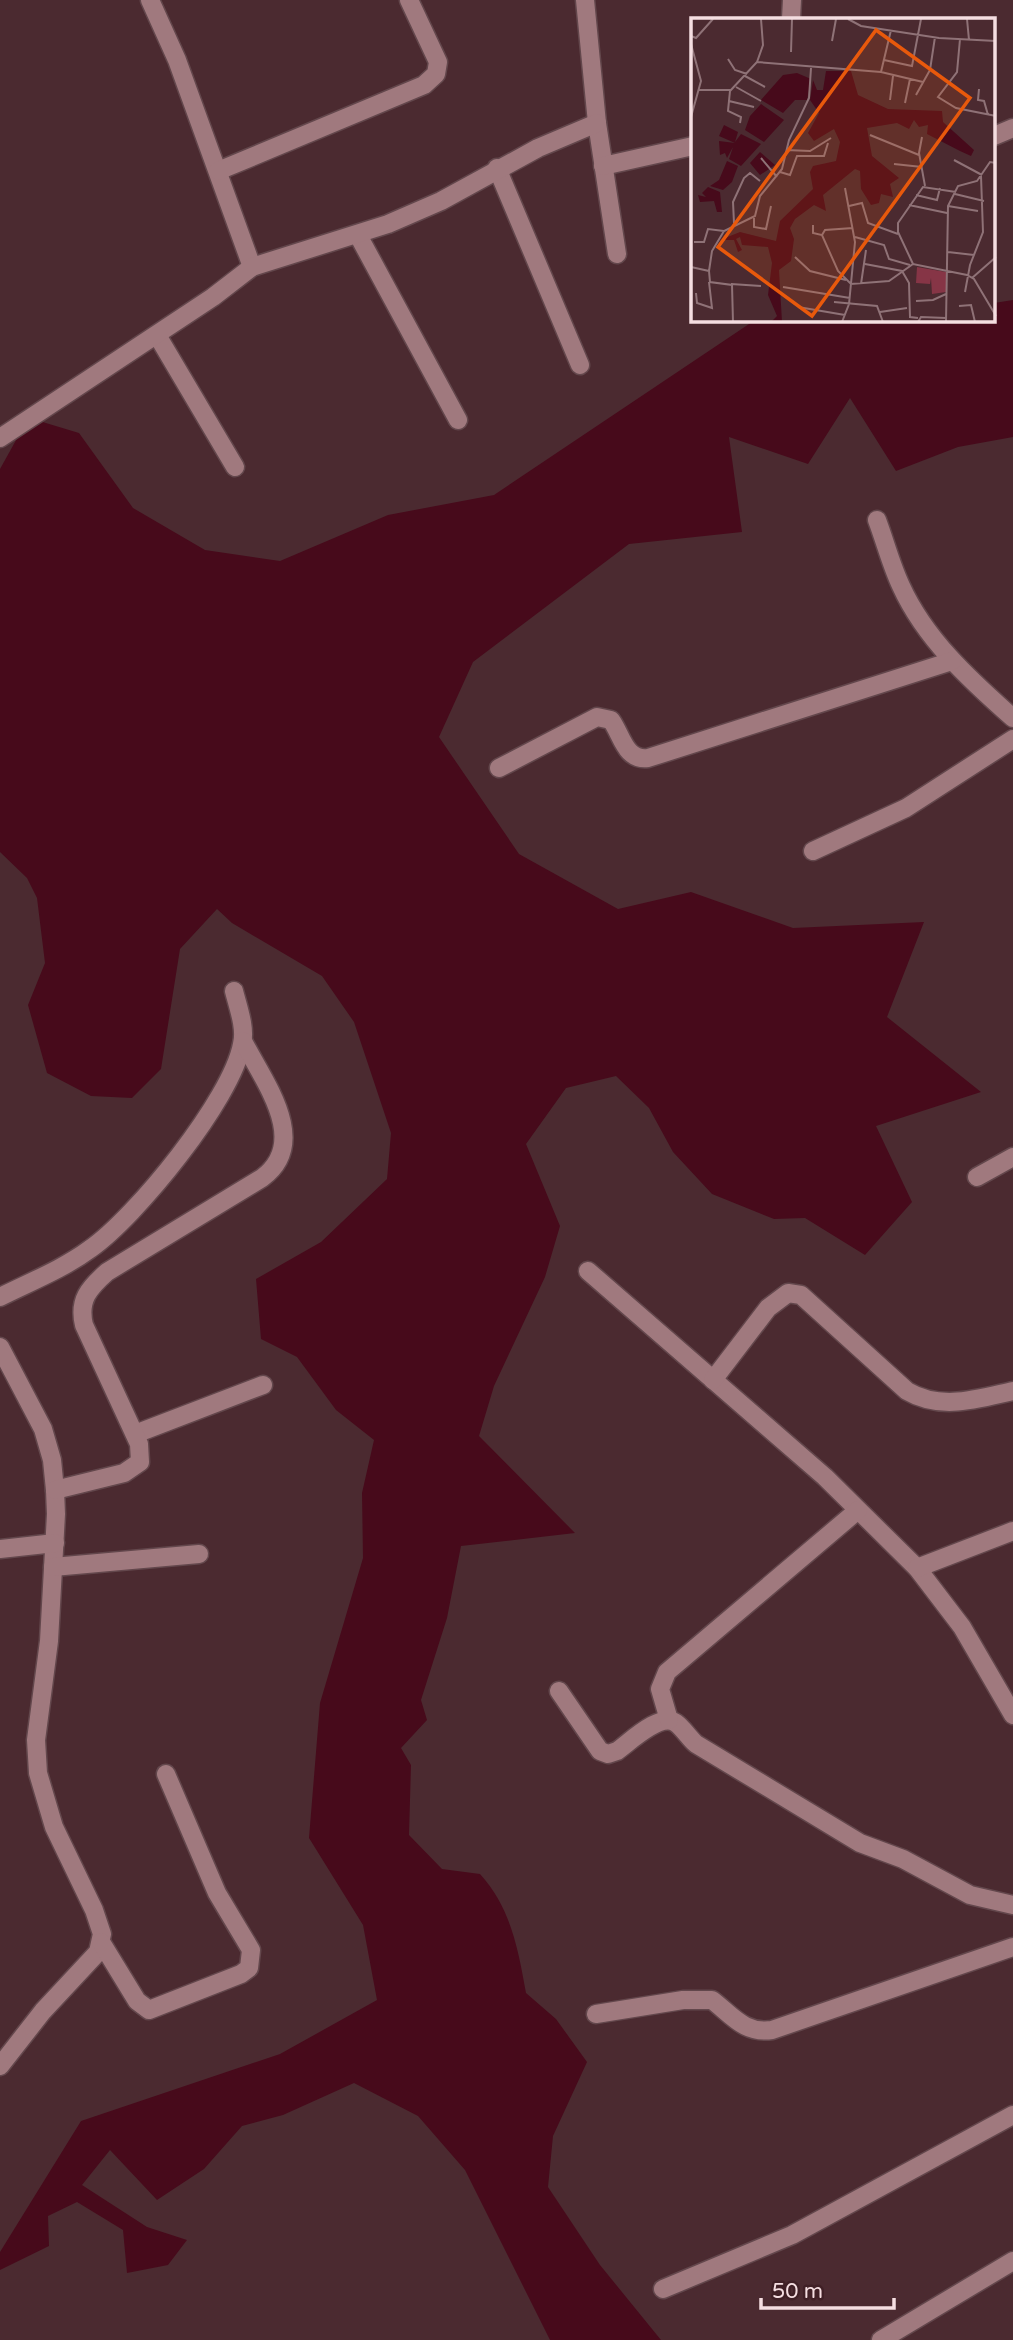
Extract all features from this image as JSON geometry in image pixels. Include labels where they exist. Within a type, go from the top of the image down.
[{"type":"street","points":[[150,0],[177,60],[252,267]]},
{"type":"street","points":[[218,172],[424,85],[432,79],[438,62],[409,0]]},
{"type":"street","points":[[585,0],[597,123],[617,254]]},
{"type":"street","points":[[791,18],[792,0]]},
{"type":"street","points":[[0,438],[158,335],[252,267],[358,234],[441,201],[497,168],[597,123]]},
{"type":"street","points":[[996,134],[1013,128]]},
{"type":"street","points":[[603,166],[691,146]]},
{"type":"street","points":[[497,168],[580,365]]},
{"type":"street","points":[[358,234],[458,419]]},
{"type":"street","points":[[158,335],[235,467]]},
{"type":"street","points":[[877,520],[901,587],[923,623],[952,661],[1013,718]]},
{"type":"street","points":[[499,768],[597,718],[611,720],[631,754],[648,758],[952,661]]},
{"type":"street","points":[[813,851],[906,808],[1013,739]]},
{"type":"street","points":[[55,1490],[134,1469],[141,1454],[135,1434],[84,1325],[81,1311],[89,1289],[107,1272],[274,1169],[284,1151],[284,1127],[243,1041],[234,991]]},
{"type":"street","points":[[0,1297],[93,1247],[155,1188],[213,1105],[237,1063],[243,1041]]},
{"type":"street","points":[[977,1177],[1013,1157]]},
{"type":"street","points":[[589,1270],[858,1510],[917,1568],[962,1627],[1013,1715]]},
{"type":"street","points":[[713,1380],[768,1308],[789,1293],[801,1295],[907,1391],[920,1399],[956,1403],[1013,1391]]},
{"type":"street","points":[[0,1347],[43,1429],[52,1460],[55,1490],[49,1641],[36,1740],[38,1773],[54,1827],[99,1921],[102,1942],[137,2001],[149,2010],[241,1974],[249,1968],[251,1950],[217,1893],[166,1774]]},
{"type":"street","points":[[135,1434],[263,1385]]},
{"type":"street","points":[[669,1720],[660,1689],[667,1672],[858,1510]]},
{"type":"street","points":[[917,1568],[1013,1531]]},
{"type":"street","points":[[0,1549],[55,1542]]},
{"type":"street","points":[[53,1567],[199,1554]]},
{"type":"street","points":[[559,1692],[600,1751],[608,1754],[660,1721],[669,1720],[677,1723],[696,1744],[860,1843],[903,1859],[970,1895],[1013,1905]]},
{"type":"street","points":[[0,2066],[43,2011],[81,1973],[102,1942]]},
{"type":"street","points":[[596,2014],[683,2000],[712,2000],[747,2029],[757,2032],[772,2030],[1013,1947]]},
{"type":"street","points":[[663,2289],[792,2235],[1013,2115]]},
{"type":"street","points":[[881,2340],[1013,2261]]},
{"type":"shaded area","points":[[1013,300],[1013,437],[958,447],[896,471],[850,398],[808,464],[729,437],[742,532],[629,544],[473,662],[439,737],[519,854],[618,909],[691,892],[793,928],[924,922],[887,1017],[981,1092],[876,1126],[912,1202],[865,1255],[805,1218],[774,1219],[712,1194],[673,1152],[649,1108],[616,1076],[566,1088],[526,1144],[560,1226],[545,1277],[494,1386],[479,1436],[575,1533],[461,1546],[447,1618],[421,1700],[427,1720],[401,1748],[411,1765],[409,1835],[442,1869],[480,1874],[491,1887],[512,1930],[526,1993],[556,2019],[587,2062],[553,2136],[548,2187],[600,2265],[661,2340],[550,2340],[465,2170],[418,2116],[354,2083],[283,2115],[242,2126],[204,2169],[157,2200],[110,2150],[82,2185],[147,2227],[187,2240],[168,2265],[127,2273],[123,2230],[77,2202],[48,2216],[49,2246],[0,2270],[0,2252],[81,2121],[280,2054],[377,2000],[363,1925],[309,1838],[320,1703],[363,1558],[362,1493],[374,1440],[336,1410],[297,1357],[261,1339],[256,1279],[321,1242],[387,1179],[391,1133],[354,1022],[322,976],[232,923],[217,909],[180,949],[161,1069],[132,1098],[91,1096],[47,1073],[28,1005],[45,963],[37,898],[27,878],[0,852],[0,469],[20,433],[36,420],[79,433],[133,508],[205,550],[280,561],[388,515],[494,495],[752,322],[996,322],[996,303]]}]
